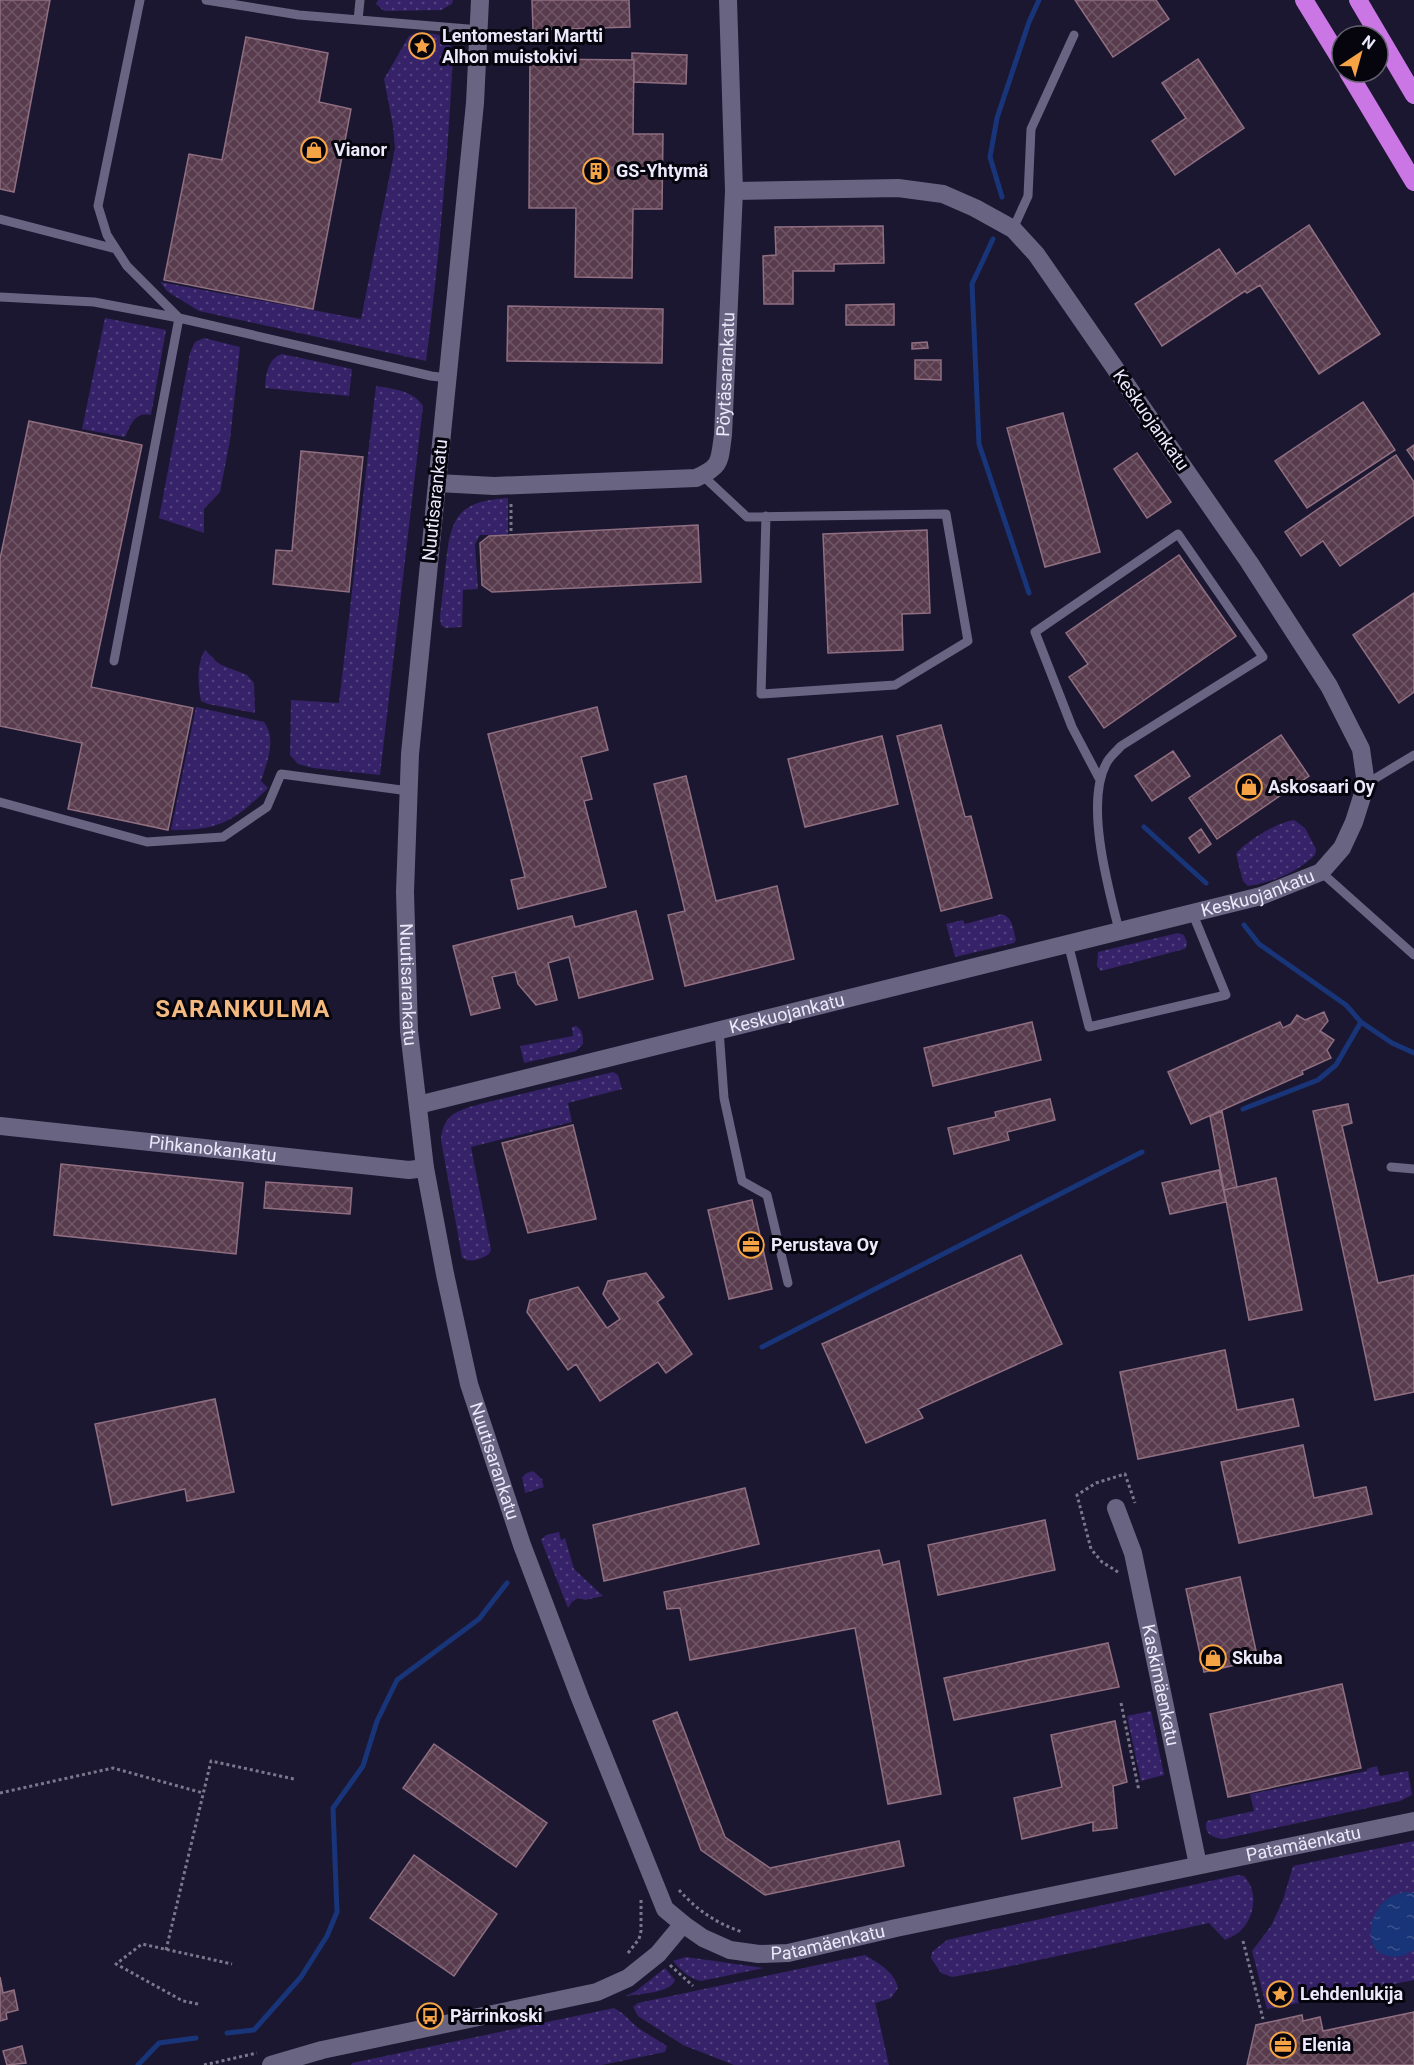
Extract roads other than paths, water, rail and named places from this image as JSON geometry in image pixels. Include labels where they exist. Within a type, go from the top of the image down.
[{"type":"highway","points":[[1305,0],[1330,42]]},
{"type":"highway","points":[[1358,0],[1414,95]]},
{"type":"highway","points":[[1355,84],[1414,182]]},
{"type":"street","name":"Nuutisarankatu","points":[[480,0],[476,103],[416,695],[409,791],[405,892],[409,1031],[425,1168],[458,1336],[469,1384],[487,1443],[522,1545],[658,1894],[665,1909],[683,1924]]},
{"type":"street","name":"Pöytäsarankatu","points":[[702,475],[715,468],[719,461],[723,435],[734,191],[728,0]]},
{"type":"street","name":"Keskuojankatu","points":[[418,1105],[1261,896],[1321,872],[1342,848],[1354,822],[1366,784],[1361,749],[1324,678],[1249,562],[1050,273],[1013,229],[943,194],[898,188],[734,191]]},
{"type":"street","points":[[437,483],[494,486],[687,479],[702,475]]},
{"type":"street","name":"Pihkanokankatu","points":[[0,1126],[409,1170],[425,1168]]},
{"type":"street","name":"Kaskimäenkatu","points":[[1116,1508],[1133,1553],[1198,1865]]},
{"type":"street","name":"Patamäenkatu","points":[[683,1924],[703,1938],[730,1950],[759,1954],[788,1953],[907,1926],[1414,1821]]},
{"type":"street","points":[[268,2058],[322,2050],[597,1992],[628,1978],[658,1954],[683,1924]]},
{"type":"lane","points":[[140,0],[98,206],[107,235],[127,267],[180,318]]},
{"type":"lane","points":[[206,0],[298,15],[480,30]]},
{"type":"lane","points":[[358,20],[360,0]]},
{"type":"lane","points":[[1013,229],[1028,196],[1031,129],[1074,35]]},
{"type":"lane","points":[[0,219],[116,249]]},
{"type":"lane","points":[[0,297],[94,302],[180,318],[448,378]]},
{"type":"lane","points":[[114,661],[180,318]]},
{"type":"lane","points":[[702,475],[747,516],[946,514],[968,641],[895,685],[761,694],[766,516]]},
{"type":"lane","points":[[1100,780],[1072,728],[1035,632],[1178,534],[1263,657],[1121,746],[1107,762],[1100,780],[1098,805],[1101,843],[1119,930]]},
{"type":"lane","points":[[1366,784],[1414,755]]},
{"type":"lane","points":[[0,802],[147,842],[223,837],[267,807],[280,774],[409,791]]},
{"type":"lane","points":[[1321,872],[1414,955]]},
{"type":"lane","points":[[1068,943],[1089,1027],[1226,995],[1192,912]]},
{"type":"lane","points":[[719,1030],[724,1098],[742,1181],[766,1195],[788,1283]]},
{"type":"lane","points":[[1391,1167],[1414,1169]]},
{"type":"water","points":[[1404,1892],[1414,1893],[1414,1950],[1401,1956],[1389,1956],[1374,1946],[1371,1927],[1379,1908],[1386,1900]]},
{"type":"waterway","points":[[1002,197],[990,157],[997,118],[1029,22],[1039,0]]},
{"type":"waterway","points":[[993,239],[972,284],[979,444],[1029,593]]},
{"type":"waterway","points":[[1144,827],[1206,883]]},
{"type":"waterway","points":[[1244,925],[1259,944],[1346,1005],[1361,1022],[1392,1043],[1414,1053]]},
{"type":"waterway","points":[[1243,1109],[1318,1080],[1336,1065],[1361,1022]]},
{"type":"waterway","points":[[762,1347],[1142,1152]]},
{"type":"waterway","points":[[227,2033],[254,2030],[301,1977],[327,1936],[337,1912],[333,1808],[363,1766],[377,1721],[397,1680],[479,1619],[507,1583]]},
{"type":"waterway","points":[[138,2065],[159,2043],[196,2038]]},
{"type":"place","name":"Lentomestari Martti Alhon muistokivi","points":[[422,46]]},
{"type":"place","name":"Vianor","points":[[314,150]]},
{"type":"place","name":"GS-Yhtymä","points":[[596,171]]},
{"type":"place","name":"Askosaari Oy","points":[[1249,787]]},
{"type":"place","name":"Perustava Oy","points":[[751,1245]]},
{"type":"place","name":"Skuba","points":[[1213,1658]]},
{"type":"place","name":"Lehdenlukija","points":[[1280,1994]]},
{"type":"place","name":"Pärrinkoski","points":[[430,2016]]},
{"type":"place","name":"Elenia","points":[[1283,2045]]},
{"type":"district","name":"SARANKULMA","points":[[243,1009]]}]
